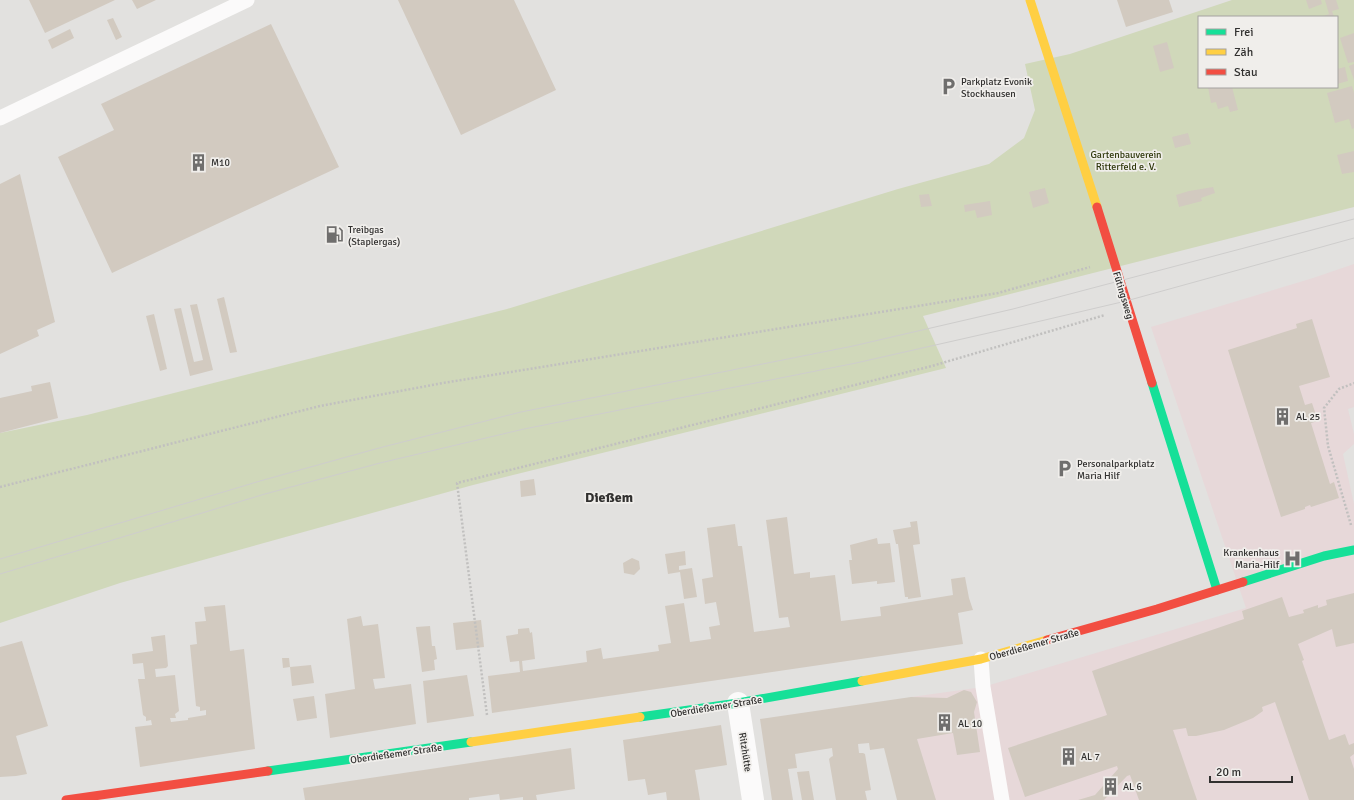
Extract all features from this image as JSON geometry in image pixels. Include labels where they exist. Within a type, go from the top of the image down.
[{"type":"street","name":"Fütingsweg","points":[[1030,0],[1114,261],[1217,590]]},
{"type":"street","name":"Oberdießemer Straße","points":[[66,800],[738,703],[981,659],[1157,609],[1324,556],[1354,550]]},
{"type":"street","name":"Ritzhütte","points":[[738,703],[753,800]]},
{"type":"lane","points":[[0,118],[247,0]]},
{"type":"lane","points":[[981,659],[983,688],[1002,800]]},
{"type":"path","points":[[0,487],[320,406],[443,383],[998,293],[1114,261]]},
{"type":"path","points":[[490,740],[457,484],[932,366],[1128,308]]},
{"type":"path","points":[[1352,530],[1328,446],[1324,408],[1339,389],[1354,382]]},
{"type":"shaded area","name":"Krankenhaus Maria-Hilf","points":[[1354,264],[1354,407],[1348,409],[1354,434],[1354,444],[1343,454],[1354,504],[1354,800],[934,800],[917,739],[911,697],[983,687],[1246,608],[1151,327],[1313,278]]},
{"type":"green space","name":"Gartenbauverein Ritterfeld e. V.","points":[[1232,0],[1354,0],[1354,207],[923,316],[946,368],[473,485],[120,583],[0,623],[0,433],[87,415],[507,309],[898,189],[989,164],[1024,138],[1035,110],[1025,64],[1070,54]]},
{"type":"building","points":[[29,0],[115,0],[45,33]]},
{"type":"building","points":[[132,0],[156,0],[137,9]]},
{"type":"building","points":[[398,0],[514,0],[556,90],[461,135]]},
{"type":"building","points":[[1117,0],[1169,0],[1173,12],[1126,27]]},
{"type":"building","points":[[1306,0],[1321,0],[1322,4],[1309,9]]},
{"type":"building","points":[[1325,0],[1336,0],[1339,9],[1332,11],[1334,16],[1324,16],[1329,14]]},
{"type":"building","points":[[113,18],[122,37],[116,40],[107,20]]},
{"type":"building","name":"M10","points":[[271,24],[339,167],[112,273],[58,157],[114,130],[101,104]]},
{"type":"building","points":[[70,29],[74,38],[52,49],[48,40]]},
{"type":"building","points":[[1354,33],[1354,62],[1348,63],[1340,38]]},
{"type":"building","points":[[1167,42],[1174,68],[1160,72],[1153,46]]},
{"type":"building","points":[[1354,64],[1354,80],[1349,66]]},
{"type":"building","points":[[1345,67],[1348,81],[1338,84],[1338,69]]},
{"type":"building","points":[[1352,86],[1354,93],[1354,128],[1352,129],[1349,119],[1335,123],[1327,93]]},
{"type":"building","points":[[1208,88],[1232,88],[1238,110],[1230,112],[1228,106],[1218,109],[1216,102],[1211,103]]},
{"type":"building","points":[[1188,133],[1191,144],[1175,148],[1172,137]]},
{"type":"building","points":[[1354,151],[1354,172],[1342,174],[1337,155]]},
{"type":"building","points":[[20,174],[55,322],[37,330],[39,336],[0,354],[0,184]]},
{"type":"building","points":[[1213,187],[1215,193],[1201,198],[1202,201],[1179,207],[1176,195]]},
{"type":"building","points":[[1045,188],[1049,203],[1033,208],[1029,192]]},
{"type":"building","points":[[929,194],[932,206],[921,207],[919,195]]},
{"type":"building","points":[[990,201],[992,215],[977,218],[975,210],[965,212],[964,205]]},
{"type":"building","points":[[224,297],[237,352],[230,353],[217,299]]},
{"type":"building","points":[[197,304],[213,370],[190,376],[174,309],[181,308],[194,362],[203,360],[190,305]]},
{"type":"building","points":[[154,314],[167,369],[160,371],[146,316]]},
{"type":"building","name":"AL 25","points":[[1312,319],[1330,377],[1299,386],[1305,405],[1312,403],[1318,421],[1311,423],[1330,484],[1334,482],[1339,498],[1311,507],[1310,505],[1305,507],[1305,509],[1281,517],[1228,350],[1297,328],[1296,324]]},
{"type":"building","points":[[50,382],[58,418],[0,433],[0,398],[32,391],[31,386]]},
{"type":"building","points":[[534,479],[536,495],[521,497],[520,481]]},
{"type":"building","points":[[787,517],[794,574],[810,572],[810,578],[835,575],[841,621],[881,616],[880,607],[953,595],[951,579],[965,577],[973,610],[958,613],[963,644],[492,713],[488,676],[520,672],[519,661],[510,662],[506,636],[518,634],[518,629],[529,628],[530,633],[532,632],[535,659],[522,661],[523,671],[587,662],[586,651],[601,648],[603,659],[659,651],[658,645],[671,643],[665,606],[684,603],[690,642],[711,639],[709,627],[720,625],[716,602],[705,604],[702,579],[713,577],[707,528],[735,524],[738,546],[742,546],[754,632],[790,627],[788,617],[779,618],[766,520]]},
{"type":"building","points":[[917,521],[920,544],[913,545],[921,597],[908,599],[908,597],[905,597],[898,544],[896,544],[893,530],[911,527],[910,522]]},
{"type":"building","points":[[877,538],[878,544],[890,543],[895,582],[877,584],[877,581],[852,584],[849,560],[852,560],[850,545]]},
{"type":"building","points":[[685,551],[686,565],[679,566],[679,570],[692,568],[697,597],[684,599],[680,572],[668,574],[665,554]]},
{"type":"building","points":[[632,558],[639,561],[640,569],[634,575],[624,573],[623,563]]},
{"type":"building","points":[[1354,593],[1354,643],[1336,647],[1332,629],[1298,644],[1304,660],[1302,661],[1329,740],[1345,734],[1349,745],[1354,743],[1354,754],[1350,757],[1354,769],[1354,800],[1309,800],[1275,702],[1262,707],[1263,711],[1253,718],[1224,730],[1196,736],[1188,736],[1186,728],[1173,730],[1197,800],[1139,800],[1130,775],[1127,776],[1104,800],[1078,800],[1095,795],[1118,769],[1117,766],[1025,797],[1008,748],[1107,715],[1092,671],[1244,619],[1242,611],[1282,597],[1289,617],[1304,613],[1303,610],[1318,605],[1318,608],[1327,605],[1326,600]]},
{"type":"building","points":[[225,605],[230,651],[244,649],[255,749],[140,767],[135,727],[152,725],[151,720],[146,721],[146,717],[143,715],[138,679],[145,679],[143,663],[133,664],[132,654],[153,651],[151,637],[165,635],[168,666],[166,668],[155,669],[156,677],[175,675],[179,711],[175,714],[176,718],[170,718],[171,722],[188,720],[188,718],[206,715],[206,710],[200,711],[200,707],[196,706],[190,645],[197,644],[195,622],[206,621],[204,607]]},
{"type":"building","points":[[361,616],[363,626],[378,624],[385,678],[373,679],[375,689],[411,684],[416,724],[330,738],[325,694],[355,689],[347,619]]},
{"type":"building","points":[[481,620],[484,647],[456,650],[453,623]]},
{"type":"building","points":[[430,626],[432,646],[435,646],[437,659],[434,660],[435,670],[422,672],[416,627]]},
{"type":"building","points":[[22,641],[48,726],[16,736],[27,774],[0,777],[0,647]]},
{"type":"building","points":[[282,658],[289,658],[290,667],[283,668]]},
{"type":"building","points":[[311,665],[314,683],[292,686],[290,667]]},
{"type":"building","points":[[467,675],[474,716],[427,723],[423,681]]},
{"type":"building","points":[[964,690],[971,692],[977,702],[974,712],[980,752],[957,755],[953,733],[917,739],[936,800],[897,800],[884,748],[870,750],[869,743],[858,744],[859,753],[865,754],[871,790],[865,791],[867,800],[836,800],[829,759],[833,756],[832,748],[795,754],[797,768],[788,769],[793,800],[772,800],[760,719],[911,697],[947,698]]},
{"type":"building","points":[[314,696],[317,718],[297,721],[293,699]]},
{"type":"building","points":[[721,725],[727,765],[695,770],[700,800],[667,800],[666,792],[648,795],[645,779],[628,781],[623,740]]},
{"type":"building","points":[[571,748],[575,789],[536,795],[537,800],[523,800],[523,797],[500,800],[499,794],[469,798],[469,800],[305,800],[303,788]]},
{"type":"building","points":[[809,771],[814,800],[802,800],[797,772]]},
{"type":"tram line","points":[[0,559],[260,481],[379,448],[521,412],[853,346],[1013,309],[1354,219]]},
{"type":"tram line","points":[[0,574],[265,494],[380,463],[524,429],[856,363],[1015,327],[1126,301],[1354,238]]},
{"type":"traffic: fast","points":[[1152,383],[1217,590]]},
{"type":"traffic: fast","points":[[1243,582],[1324,556],[1354,550]]},
{"type":"traffic: fast","points":[[640,717],[738,703],[862,681]]},
{"type":"traffic: fast","points":[[268,771],[471,742]]},
{"type":"traffic: slow","points":[[1030,0],[1097,207]]},
{"type":"traffic: slow","points":[[862,681],[981,659],[1047,640]]},
{"type":"traffic: slow","points":[[471,742],[640,717]]},
{"type":"traffic: jam","points":[[1097,207],[1152,383]]},
{"type":"traffic: jam","points":[[1047,640],[1157,609],[1243,582]]},
{"type":"traffic: jam","points":[[66,800],[268,771]]},
{"type":"place","name":"Parkplatz Evonik Stockhausen","points":[[948,87]]},
{"type":"place","name":"M10","points":[[198,162]]},
{"type":"place","name":"Treibgas (Staplergas)","points":[[335,235]]},
{"type":"place","name":"AL 25","points":[[1283,416]]},
{"type":"place","name":"Personalparkplatz Maria Hilf","points":[[1064,469]]},
{"type":"place","name":"Krankenhaus Maria-Hilf","points":[[1292,558]]},
{"type":"place","name":"AL 10","points":[[945,723]]},
{"type":"place","name":"AL 7","points":[[1068,756]]},
{"type":"place","name":"AL 6","points":[[1110,786]]},
{"type":"district","name":"Dießem","points":[[609,497]]}]
